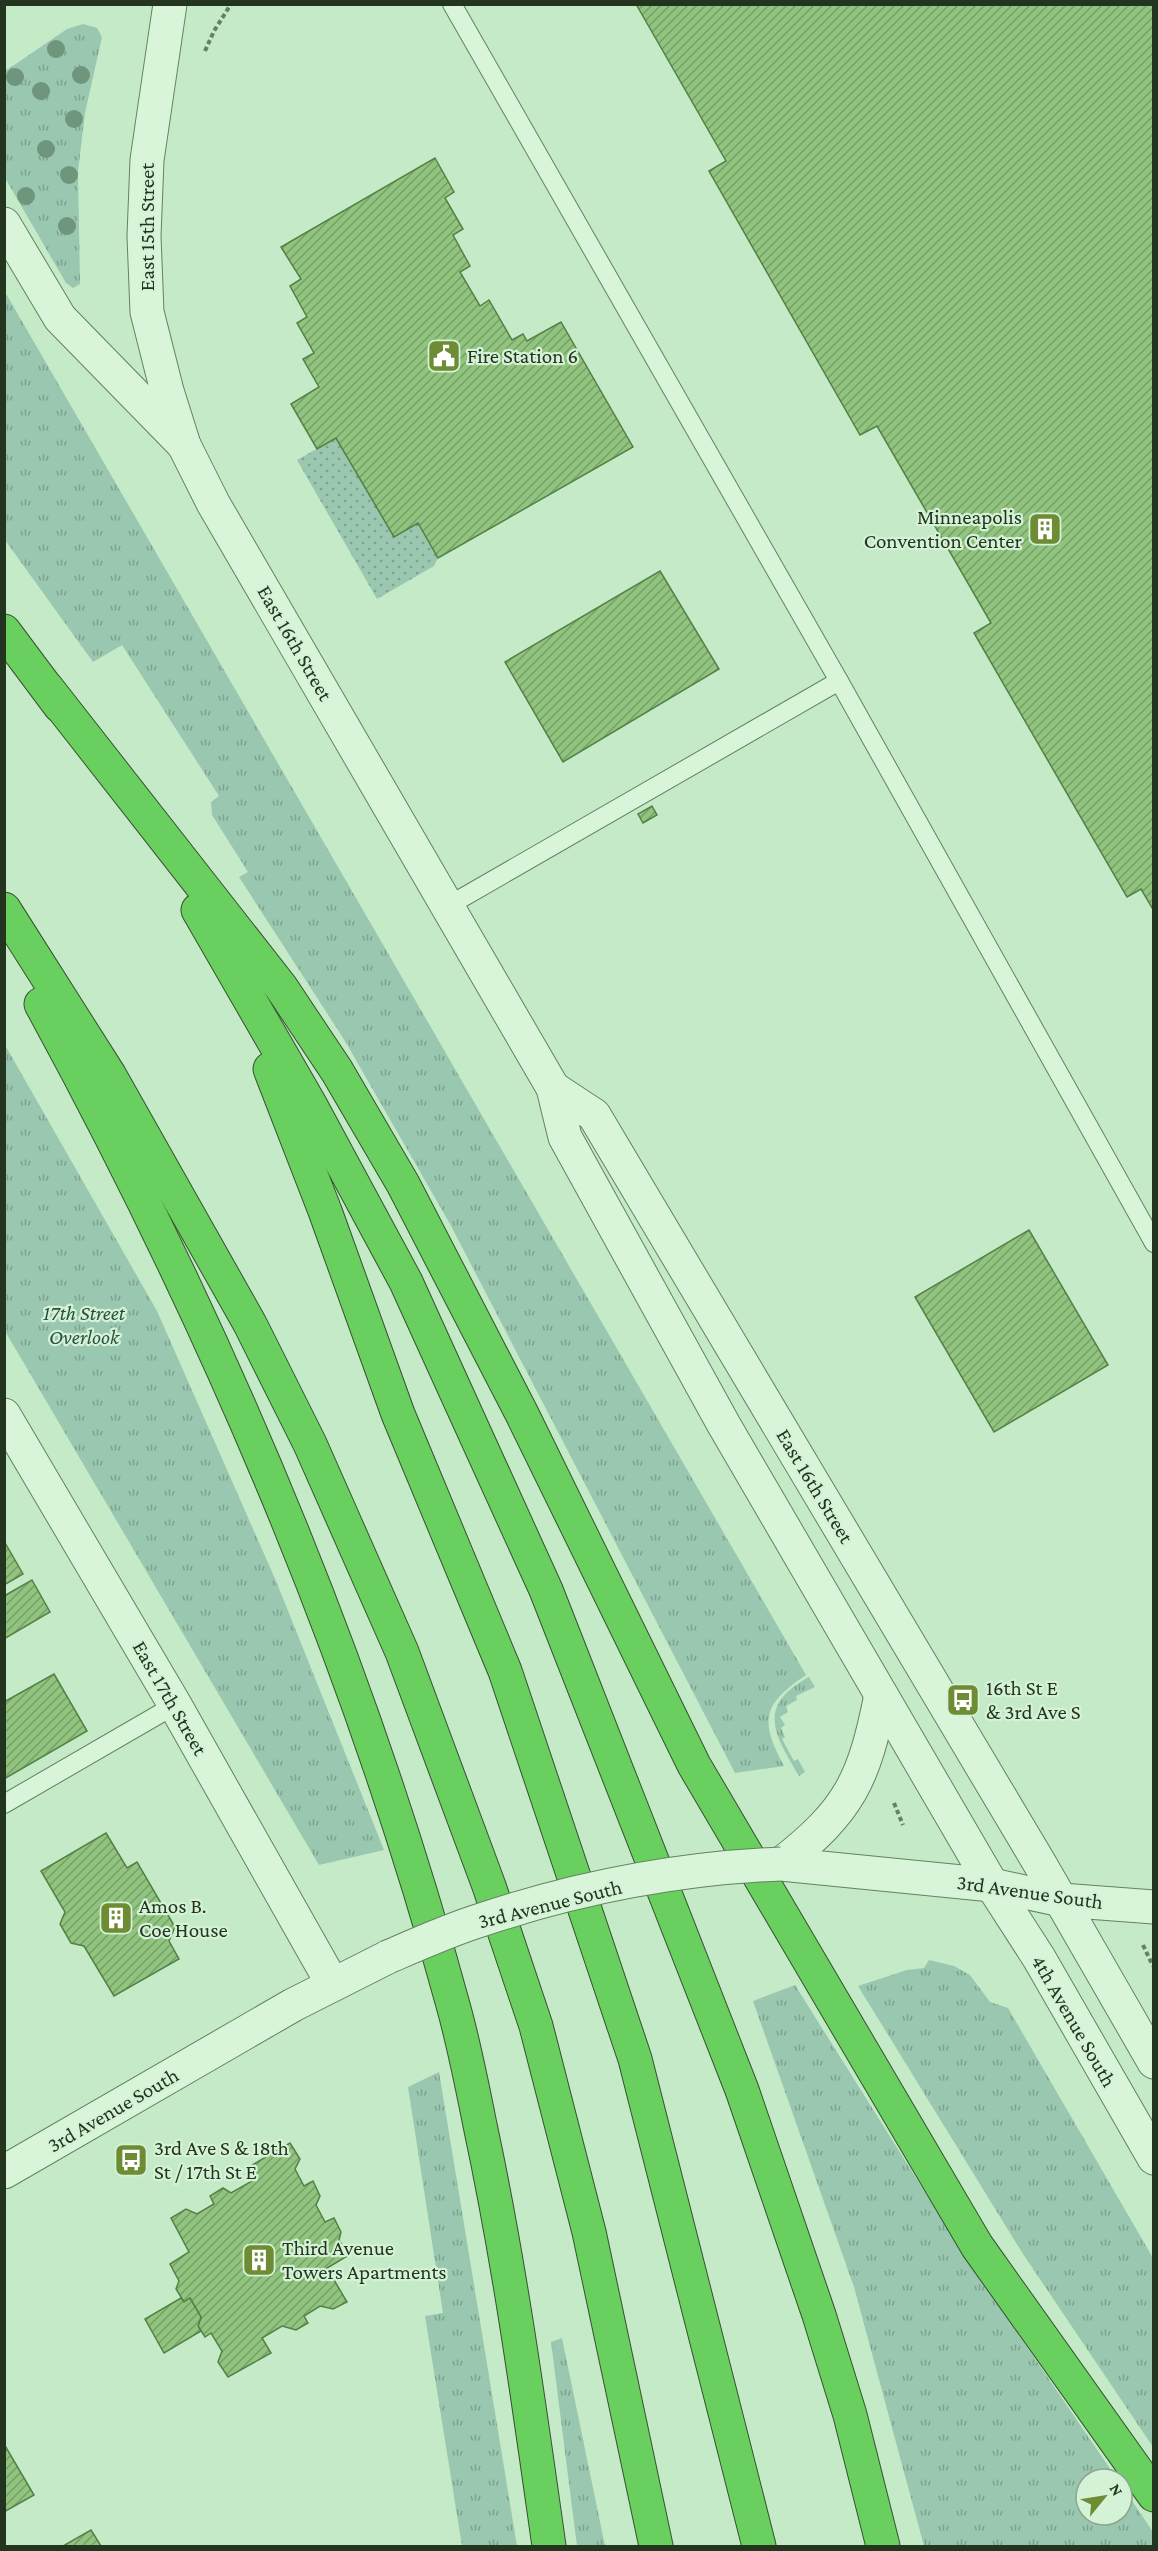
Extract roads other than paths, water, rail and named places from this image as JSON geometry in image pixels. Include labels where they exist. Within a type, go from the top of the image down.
[{"type":"highway","points":[[4,631],[281,987],[337,1071],[403,1184],[496,1364],[694,1765],[977,2246],[1154,2495]]},
{"type":"highway","points":[[47,688],[131,807],[208,925],[350,1176],[406,1282],[546,1590],[742,2090],[850,2415],[883,2547]]},
{"type":"highway","points":[[4,909],[110,1076],[250,1324],[319,1465],[402,1653],[489,1886],[536,2026],[589,2232],[656,2547]]},
{"type":"highway","points":[[208,925],[281,1097],[398,1413],[505,1671],[634,2059],[759,2547]]},
{"type":"highway","points":[[4,944],[35,993],[91,1096],[207,1335],[325,1614],[406,1842],[454,2007],[501,2225],[549,2547]]},
{"type":"street","name":"East 15th Street","points":[[170,4],[147,160],[144,236],[147,312],[167,391],[184,445]]},
{"type":"street","name":"East 16th Street","points":[[4,224],[60,318],[184,445],[213,502],[553,1088],[566,1137],[724,1425],[992,1885]]},
{"type":"street","name":"East 16th Street","points":[[553,1088],[594,1115],[1061,1900]]},
{"type":"street","name":"East 17th Street","points":[[6,1421],[176,1706],[332,1983]]},
{"type":"street","points":[[781,1864],[813,1839],[840,1810],[860,1778],[872,1741],[881,1695]]},
{"type":"street","name":"3rd Avenue South","points":[[4,2172],[332,1983],[388,1957],[479,1920],[557,1898],[731,1866],[781,1864],[992,1885],[1061,1900],[1154,1907]]},
{"type":"street","name":"4th Avenue South","points":[[992,1885],[1039,1958],[1154,2158]]},
{"type":"street","points":[[1061,1900],[1154,2062]]},
{"type":"lane","points":[[452,4],[839,681],[1154,1243]]},
{"type":"lane","points":[[448,906],[839,681]]},
{"type":"lane","points":[[4,1804],[176,1706]]},
{"type":"place","name":"Fire Station 6","points":[[444,356]]},
{"type":"place","name":"Minneapolis Convention Center","points":[[1045,529]]},
{"type":"place","name":"16th St E & 3rd Ave S","points":[[963,1700]]},
{"type":"place","name":"Amos B. Coe House","points":[[116,1918]]},
{"type":"place","name":"3rd Ave S & 18th St / 17th St E","points":[[131,2160]]},
{"type":"place","name":"Third Avenue Towers Apartments","points":[[259,2260]]},
{"type":"park label","name":"17th Street Overlook","points":[[84,1325]]}]
